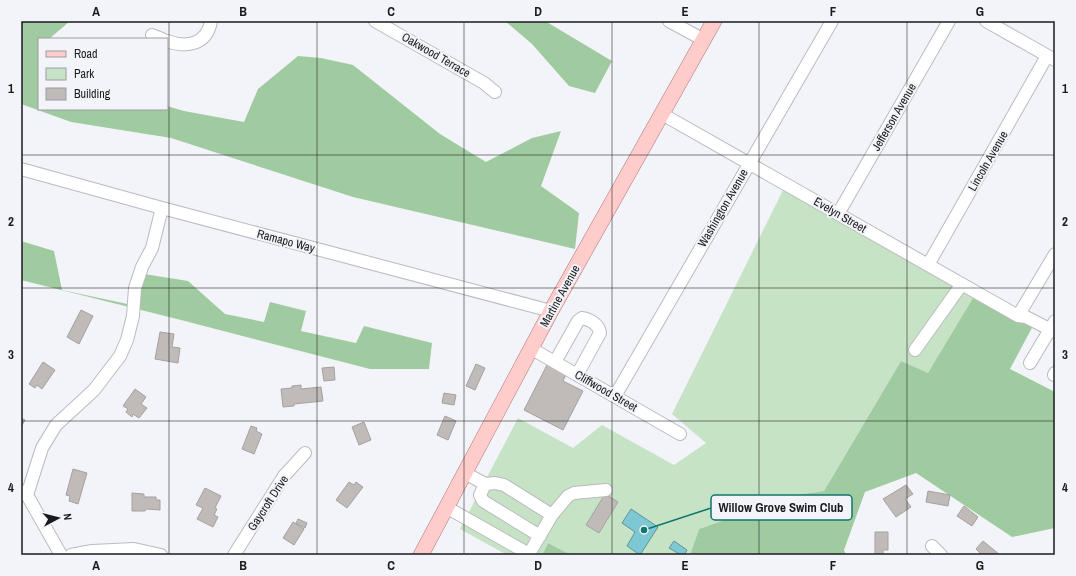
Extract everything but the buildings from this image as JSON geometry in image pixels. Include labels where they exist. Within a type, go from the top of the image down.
[{"type":"main road","name":"Martine Avenue","points":[[420,555],[532,349],[551,311],[714,21]]},
{"type":"street","points":[[168,41],[184,45],[193,44],[205,35],[211,21]]},
{"type":"street","name":"Oakwood Terrace","points":[[375,21],[484,83],[495,92]]},
{"type":"street","points":[[670,21],[704,40]]},
{"type":"street","name":"Washington Avenue","points":[[615,396],[832,21]]},
{"type":"street","name":"Jefferson Avenue","points":[[838,214],[949,21]]},
{"type":"street","points":[[986,21],[1051,58]]},
{"type":"street","name":"Lincoln Avenue","points":[[928,265],[1051,58]]},
{"type":"street","name":"Evelyn Street","points":[[662,114],[1018,316],[1026,317],[1053,328]]},
{"type":"street","name":"Ramapo Way","points":[[21,169],[551,311]]},
{"type":"street","points":[[61,555],[24,493],[42,448],[56,425],[94,390],[120,356],[127,340],[133,316],[135,288],[142,267],[152,248],[162,208]]},
{"type":"street","points":[[1018,316],[1055,254]]},
{"type":"street","points":[[916,350],[962,284]]},
{"type":"street","points":[[555,362],[578,321],[582,318],[587,319],[600,329],[600,333],[577,375]]},
{"type":"street","points":[[1030,363],[1053,328]]},
{"type":"street","name":"Cliffwood Street","points":[[532,349],[680,434]]},
{"type":"street","name":"Gaycroft Drive","points":[[234,555],[284,476],[305,454]]},
{"type":"street","points":[[465,473],[485,484],[495,483],[504,485],[552,515]]},
{"type":"street","points":[[485,484],[480,495],[483,501],[540,536]]},
{"type":"street","points":[[446,507],[529,554],[552,515],[568,496],[574,493],[606,490]]},
{"type":"street","points":[[71,555],[92,551],[134,549],[161,555]]},
{"type":"green space","points":[[21,21],[70,21],[50,38],[38,38],[38,110],[168,110],[168,106],[184,111],[244,122],[258,89],[298,56],[321,58],[353,65],[440,134],[486,162],[532,138],[561,131],[541,186],[579,213],[575,249],[353,197],[171,138],[71,122],[21,104]]},
{"type":"green space","points":[[505,21],[545,21],[612,61],[595,93],[569,86],[532,44]]},
{"type":"green space","points":[[785,186],[976,293],[928,374],[901,361],[824,491],[796,495],[699,529],[690,555],[571,555],[548,543],[542,555],[507,555],[460,529],[518,418],[573,448],[602,425],[674,465],[706,443],[672,414]]},
{"type":"green space","points":[[21,241],[54,251],[62,290],[132,305],[138,273],[188,281],[225,314],[264,322],[270,302],[306,311],[301,331],[356,343],[364,326],[432,343],[429,369],[370,369],[21,280]]},
{"type":"green space","points":[[976,293],[1034,324],[1010,369],[1055,392],[1055,528],[1012,537],[916,473],[865,492],[844,550],[846,555],[690,555],[699,529],[796,495],[824,491],[901,361],[928,373]]},
{"type":"green space","points":[[548,543],[571,555],[542,555]]},
{"type":"water","points":[[631,509],[658,527],[640,555],[627,546],[635,532],[622,523]]},
{"type":"water","points":[[674,541],[687,550],[684,555],[681,555],[669,548]]},
{"type":"place","name":"Willow Grove Swim Club","points":[[644,530]]}]
